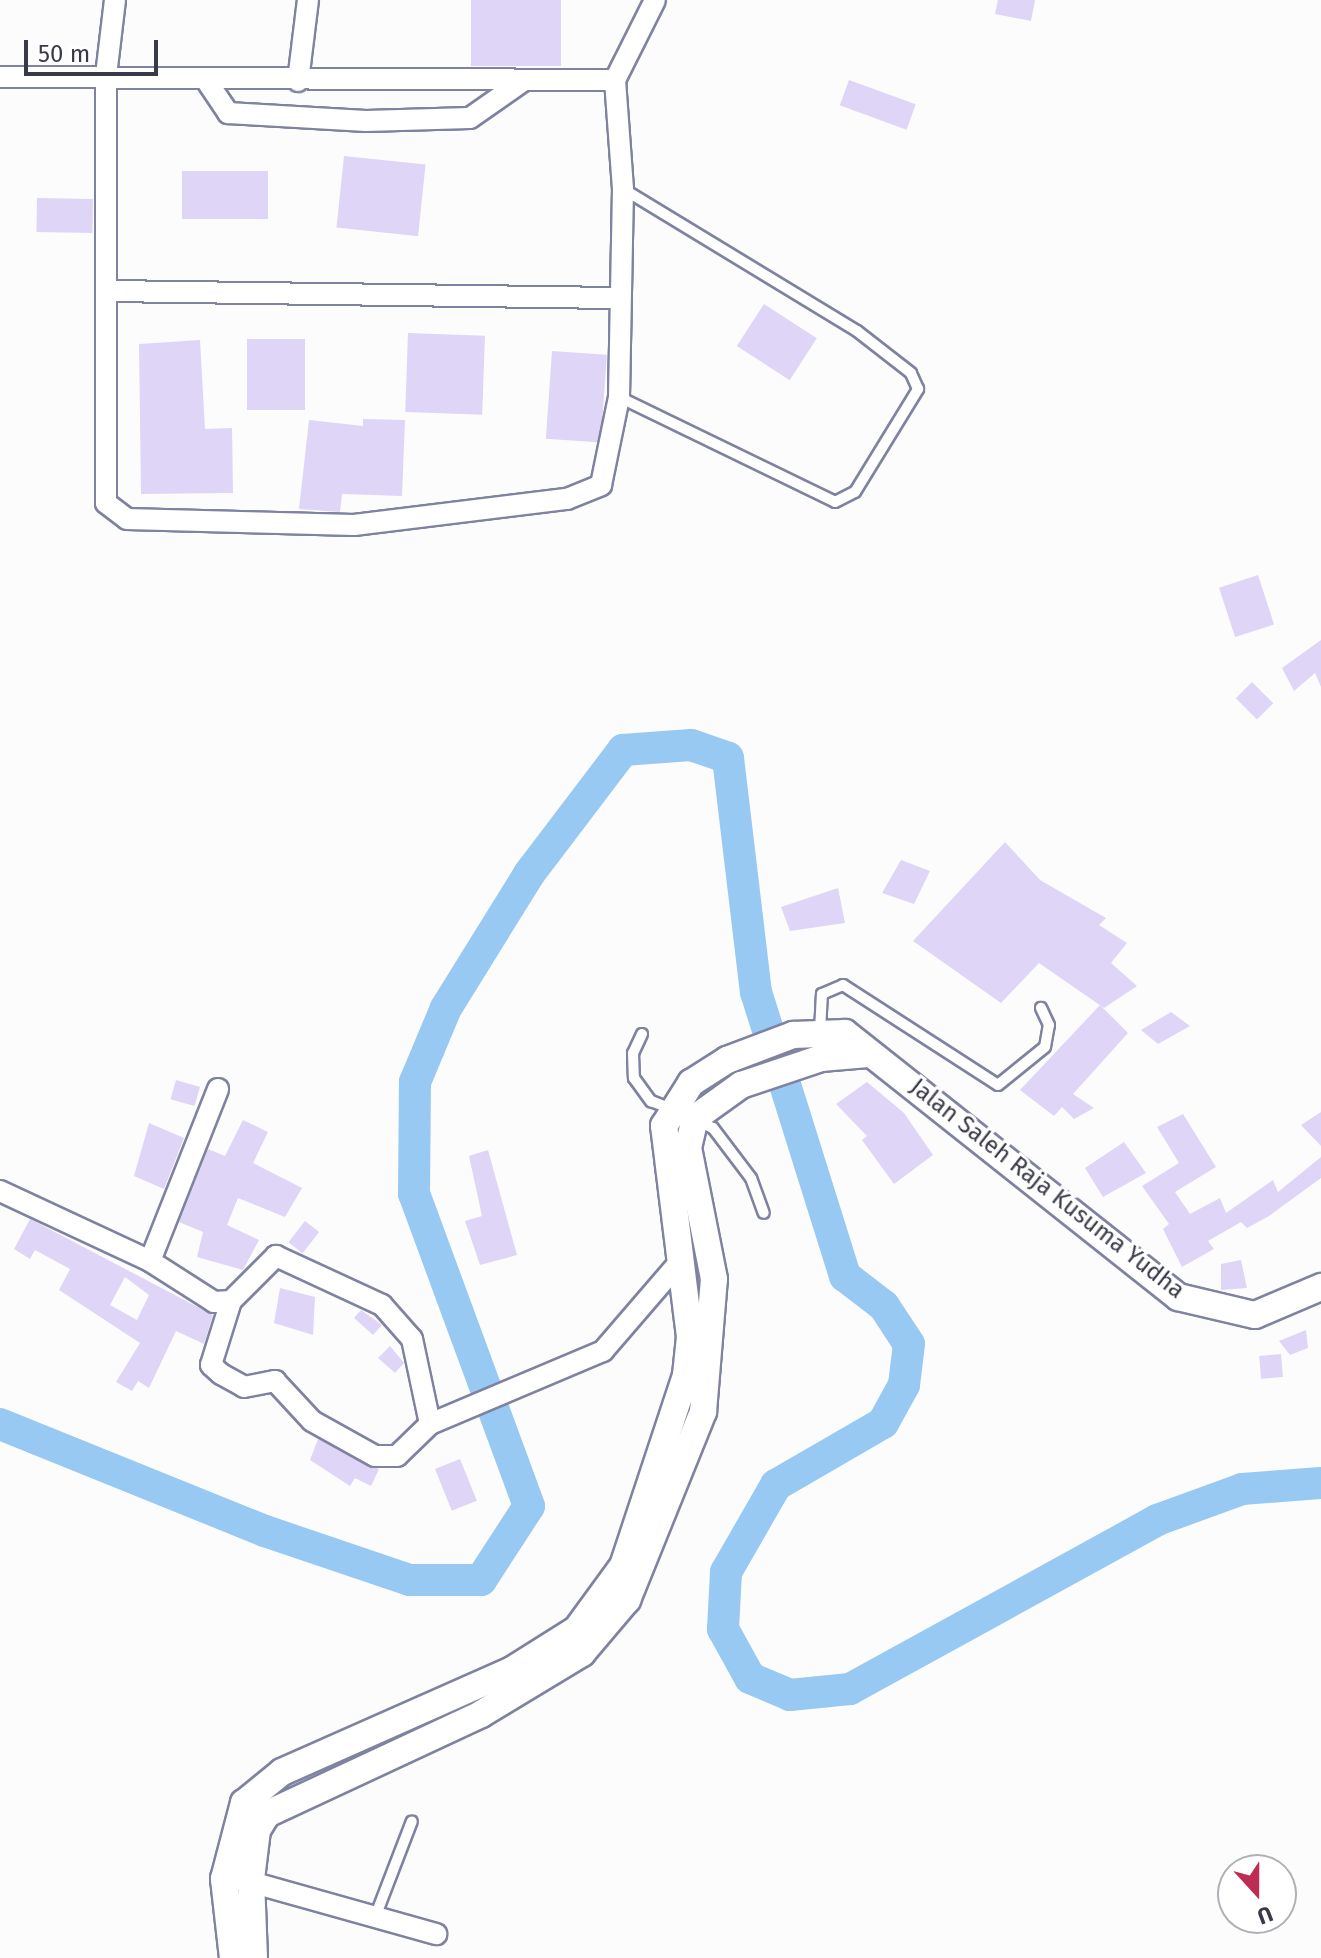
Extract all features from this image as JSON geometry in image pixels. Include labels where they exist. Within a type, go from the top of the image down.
[{"type":"street","points":[[115,0],[106,76],[106,503],[127,519],[354,525],[585,495],[610,469],[619,397],[618,298],[623,189],[615,80],[655,0]]},
{"type":"street","points":[[298,81],[308,0]]},
{"type":"street","points":[[0,77],[106,76],[298,81],[615,80]]},
{"type":"street","points":[[206,80],[228,113],[366,121],[470,118],[523,81]]},
{"type":"street","points":[[108,291],[618,298]]},
{"type":"street","name":"Jalan Saleh Raja Kusuma Yudha","points":[[683,1113],[727,1060],[793,1035],[820,1033],[853,1036],[868,1054],[927,1093],[1178,1297],[1255,1315],[1321,1287]]},
{"type":"street","points":[[233,1958],[224,1879],[233,1827],[263,1785],[512,1670],[577,1629],[600,1603],[643,1513],[686,1375],[682,1259],[661,1143],[683,1113],[741,1085],[794,1065],[868,1054]]},
{"type":"street","points":[[150,1261],[218,1089]]},
{"type":"street","points":[[254,1958],[251,1879],[257,1830],[278,1804],[481,1714],[582,1653],[627,1600],[691,1447],[707,1384],[714,1279],[683,1113]]},
{"type":"street","points":[[0,1191],[150,1261],[214,1302],[231,1301]]},
{"type":"street","points":[[430,1424],[412,1339],[382,1305],[276,1256],[231,1301],[211,1365],[244,1387],[275,1381],[312,1421],[375,1456],[397,1456],[430,1424],[603,1351],[682,1259]]},
{"type":"street","points":[[224,1879],[251,1879],[377,1912],[436,1934]]},
{"type":"lane","points":[[619,397],[835,502],[855,492],[918,389],[911,373],[857,331],[623,189]]},
{"type":"lane","points":[[820,1033],[822,994],[843,985],[998,1085],[1045,1047],[1049,1025],[1041,1008]]},
{"type":"lane","points":[[642,1034],[633,1053],[634,1078],[651,1101],[713,1128],[751,1178],[764,1213]]},
{"type":"lane","points":[[377,1912],[412,1821]]},
{"type":"building","points":[[471,0],[561,0],[561,66],[471,66]]},
{"type":"building","points":[[998,0],[1035,0],[1031,21],[995,14]]},
{"type":"building","points":[[849,80],[916,104],[906,130],[840,105]]},
{"type":"building","points":[[344,156],[426,165],[418,236],[336,228]]},
{"type":"building","points":[[182,171],[268,171],[268,219],[182,219]]},
{"type":"building","points":[[37,198],[93,199],[92,233],[36,232]]},
{"type":"building","points":[[764,304],[817,338],[790,380],[737,346]]},
{"type":"building","points":[[408,333],[485,336],[482,415],[405,412]]},
{"type":"building","points":[[247,339],[305,339],[305,410],[247,410]]},
{"type":"building","points":[[200,340],[205,429],[232,428],[233,493],[141,494],[139,344]]},
{"type":"building","points":[[552,351],[607,355],[601,443],[546,439]]},
{"type":"building","points":[[363,419],[405,420],[402,496],[342,494],[340,512],[299,509],[309,420],[363,426]]},
{"type":"building","points":[[1258,575],[1274,624],[1235,637],[1219,588]]},
{"type":"building","points":[[1321,640],[1321,687],[1315,673],[1294,691],[1282,668]]},
{"type":"building","points":[[1252,682],[1273,703],[1257,719],[1236,698]]},
{"type":"building","points":[[1005,842],[1040,880],[1106,918],[1099,925],[1127,943],[1111,963],[1137,986],[1104,1008],[1039,963],[1001,1003],[913,941]]},
{"type":"building","points":[[901,860],[930,871],[914,904],[882,893]]},
{"type":"building","points":[[838,888],[845,923],[790,931],[781,907]]},
{"type":"building","points":[[1100,1005],[1128,1033],[1073,1094],[1094,1108],[1074,1119],[1062,1107],[1054,1116],[1020,1090]]},
{"type":"building","points":[[1171,1012],[1190,1026],[1158,1044],[1141,1030]]},
{"type":"building","points":[[176,1080],[200,1087],[195,1106],[170,1099]]},
{"type":"building","points":[[867,1082],[904,1113],[933,1155],[894,1184],[862,1140],[867,1136],[836,1104]]},
{"type":"building","points":[[1321,1112],[1321,1146],[1301,1125]]},
{"type":"building","points":[[1183,1114],[1216,1167],[1175,1192],[1190,1214],[1220,1198],[1226,1213],[1273,1180],[1278,1192],[1321,1157],[1321,1178],[1269,1216],[1247,1228],[1241,1222],[1208,1241],[1214,1249],[1182,1267],[1163,1229],[1169,1224],[1142,1186],[1179,1163],[1157,1127]]},
{"type":"building","points":[[243,1120],[268,1132],[253,1163],[302,1188],[285,1217],[238,1198],[227,1225],[259,1240],[243,1270],[197,1257],[203,1232],[179,1222],[208,1149],[225,1156]]},
{"type":"building","points":[[149,1123],[184,1138],[164,1189],[134,1176]]},
{"type":"building","points":[[1124,1142],[1146,1173],[1103,1197],[1085,1168]]},
{"type":"building","points":[[488,1150],[517,1255],[480,1265],[465,1221],[482,1216],[469,1156]]},
{"type":"building","points":[[30,1219],[213,1315],[204,1344],[176,1331],[149,1388],[138,1381],[132,1391],[116,1382],[140,1343],[59,1290],[70,1269],[35,1250],[30,1259],[14,1249]],"holes":[[[125,1277],[149,1295],[137,1320],[110,1305]]]},
{"type":"building","points":[[305,1221],[319,1232],[303,1253],[288,1242]]},
{"type":"building","points":[[1241,1260],[1247,1288],[1221,1290],[1221,1264]]},
{"type":"building","points":[[280,1288],[315,1297],[313,1335],[274,1323]]},
{"type":"building","points":[[361,1310],[382,1325],[373,1335],[354,1318]]},
{"type":"building","points":[[1306,1330],[1308,1348],[1290,1355],[1279,1341]]},
{"type":"building","points":[[390,1346],[404,1363],[395,1373],[378,1358]]},
{"type":"building","points":[[1281,1354],[1283,1377],[1261,1379],[1259,1356]]},
{"type":"building","points":[[318,1439],[379,1469],[371,1486],[355,1478],[350,1486],[310,1460]]},
{"type":"building","points":[[460,1459],[477,1501],[452,1511],[435,1469]]},
{"type":"waterway","points":[[0,1424],[265,1531],[410,1580],[481,1580],[529,1506],[414,1194],[415,1082],[446,1008],[529,874],[623,750],[691,745],[728,758],[756,992],[845,1276],[884,1306],[909,1344],[904,1385],[883,1423],[776,1485],[726,1572],[723,1629],[750,1678],[790,1695],[850,1689],[1157,1520],[1242,1489],[1321,1483]]}]
